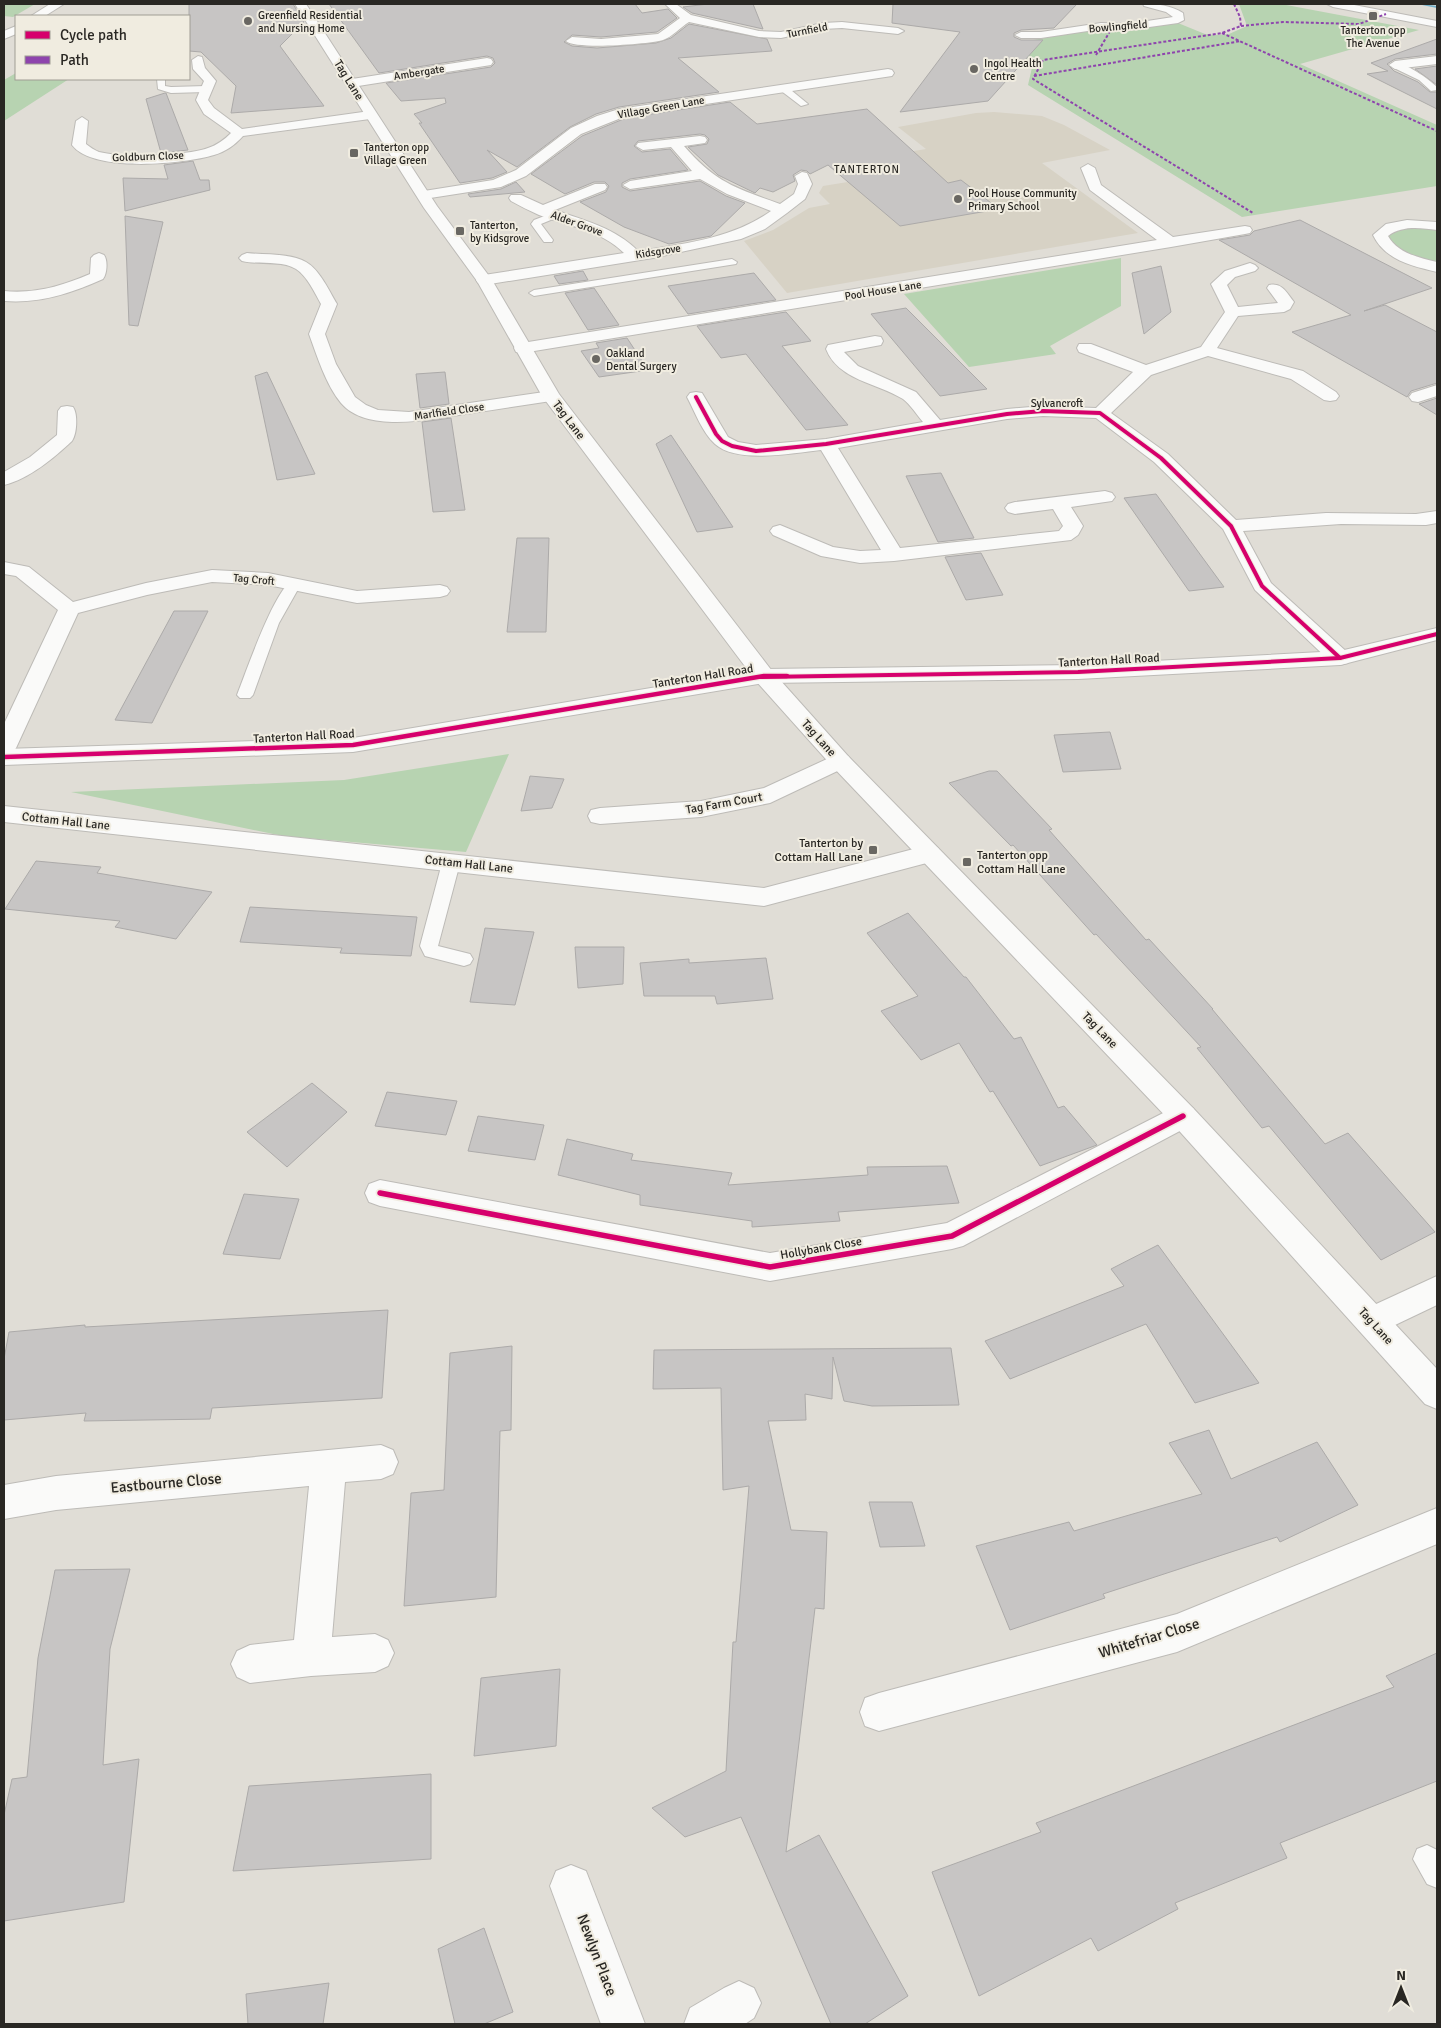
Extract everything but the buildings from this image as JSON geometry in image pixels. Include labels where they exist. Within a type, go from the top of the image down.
[{"type":"street","points":[[39,15],[58,4]]},
{"type":"street","name":"Tag Lane","points":[[300,4],[352,83],[370,115],[424,195],[430,208],[484,280],[551,396],[764,676],[840,761],[1183,1116],[1437,1393]]},
{"type":"street","name":"Turnfield","points":[[670,4],[687,18],[758,34],[781,35],[823,26],[842,25],[898,31]]},
{"type":"street","name":"Bowlingfield","points":[[1021,35],[1041,35],[1101,26],[1128,27],[1178,20],[1179,15],[1170,10],[1148,4]]},
{"type":"street","points":[[1333,4],[1437,24]]},
{"type":"street","points":[[572,41],[601,43],[661,37],[687,18]]},
{"type":"street","points":[[4,36],[15,30]]},
{"type":"street","points":[[1419,50],[1436,59]]},
{"type":"street","points":[[1395,65],[1436,59]]},
{"type":"street","points":[[198,60],[199,69],[210,81],[202,100],[209,111],[239,133]]},
{"type":"street","name":"Ambergate","points":[[352,83],[487,62]]},
{"type":"street","name":"Village Green Lane","points":[[424,195],[496,184],[522,173],[576,131],[602,119],[624,112],[888,73]]},
{"type":"street","name":"Goldburn Close","points":[[82,120],[78,145],[93,154],[109,158],[170,157],[205,153],[222,147],[239,133],[370,115]]},
{"type":"street","points":[[643,146],[700,140]]},
{"type":"street","points":[[675,144],[703,174],[731,191],[782,210]]},
{"type":"street","points":[[1088,168],[1095,187],[1171,244]]},
{"type":"street","points":[[630,185],[703,174]]},
{"type":"street","name":"Kidsgrove","points":[[484,280],[653,253],[736,236],[760,226],[800,196],[805,184],[802,176]]},
{"type":"street","points":[[549,213],[563,202],[600,187]]},
{"type":"street","name":"Alder Grove","points":[[516,198],[549,213],[600,230],[620,241],[634,255]]},
{"type":"street","points":[[1437,226],[1415,224],[1398,226],[1385,229],[1380,234],[1382,241],[1390,249],[1403,256],[1437,267]]},
{"type":"street","name":"Pool House Lane","points":[[522,348],[1171,244],[1244,230]]},
{"type":"street","points":[[4,296],[19,298],[49,294],[81,284],[98,276],[99,258]]},
{"type":"street","name":"Marlfield Close","points":[[247,258],[275,260],[301,266],[320,288],[329,304],[317,334],[328,364],[348,400],[360,409],[375,415],[409,417],[551,396]]},
{"type":"street","points":[[1233,312],[1218,288],[1219,284],[1230,274],[1250,268]]},
{"type":"street","points":[[1233,312],[1278,310],[1286,302],[1274,288]]},
{"type":"street","points":[[1233,312],[1207,351],[1272,367],[1297,376],[1330,396]]},
{"type":"street","points":[[875,341],[834,349],[852,370],[910,396],[935,425]]},
{"type":"street","points":[[1085,348],[1145,371]]},
{"type":"street","name":"Sylvancroft","points":[[1100,413],[1145,371],[1207,351]]},
{"type":"street","points":[[1418,397],[1437,390]]},
{"type":"street","name":"Sylvancroft","points":[[696,397],[716,434],[722,441],[732,446],[756,451],[826,444],[1007,414],[1043,411],[1100,413],[1161,458],[1231,526],[1262,586],[1340,658]]},
{"type":"street","points":[[4,479],[50,452],[66,436],[67,411]]},
{"type":"street","points":[[826,444],[846,473],[894,556]]},
{"type":"street","points":[[1015,508],[1105,497]]},
{"type":"street","points":[[780,531],[828,552],[860,557],[894,556],[1064,536],[1071,531],[1073,526],[1059,503]]},
{"type":"street","points":[[1231,526],[1322,519],[1360,518],[1410,521],[1437,517]]},
{"type":"street","points":[[4,568],[22,571],[69,610],[4,748]]},
{"type":"street","name":"Tag Croft","points":[[69,610],[146,589],[212,576],[268,579],[357,597],[440,591]]},
{"type":"street","name":"Tanterton Hall Road","points":[[4,757],[353,744],[764,676],[1078,672],[1340,658],[1437,634]]},
{"type":"street","name":"Tag Farm Court","points":[[600,816],[701,809],[770,795],[840,761]]},
{"type":"street","name":"Cottam Hall Lane","points":[[4,814],[764,896],[929,854]]},
{"type":"street","name":"Hollybank Close","points":[[380,1193],[770,1267],[952,1236],[1183,1116]]},
{"type":"street","points":[[1372,1321],[1437,1290]]},
{"type":"street","name":"Eastbourne Close","points":[[4,1502],[56,1493],[381,1462]]},
{"type":"street","points":[[311,1657],[329,1468]]},
{"type":"street","name":"Whitefriar Close","points":[[879,1712],[1177,1633],[1437,1526]]},
{"type":"street","points":[[250,1664],[311,1657],[375,1653]]},
{"type":"street","name":"Newlyn Place","points":[[571,1886],[623,2024]]},
{"type":"lane","points":[[1395,65],[1422,78],[1434,89]]},
{"type":"lane","points":[[161,80],[161,87],[171,90],[206,89]]},
{"type":"lane","points":[[783,88],[804,104]]},
{"type":"lane","points":[[548,240],[536,224],[549,213]]},
{"type":"lane","points":[[653,253],[671,261],[677,269]]},
{"type":"lane","points":[[534,292],[732,262]]},
{"type":"lane","points":[[245,694],[272,623],[294,584]]},
{"type":"lane","points":[[451,863],[429,946],[432,951],[464,959]]},
{"type":"shaded area","name":"Pool House Community Primary School","points":[[994,112],[1042,116],[1064,125],[1110,150],[1042,163],[1138,233],[787,293],[744,241],[773,230],[809,208],[830,204],[819,193],[823,186],[922,170],[902,153],[926,149],[898,127],[976,113]]},
{"type":"green space","points":[[4,4],[35,4],[13,17],[4,16]]},
{"type":"green space","points":[[1239,4],[1281,4],[1419,30],[1300,64],[1437,125],[1437,186],[1242,217],[1028,85],[1034,59],[986,54],[993,47],[1103,28],[1178,23],[1205,34],[1229,34],[1247,26]]},
{"type":"green space","points":[[15,74],[15,80],[67,80],[4,121],[4,80]]},
{"type":"green space","points":[[1437,226],[1437,267],[1390,249],[1385,229]]},
{"type":"green space","points":[[1121,258],[1121,306],[1050,346],[1056,354],[969,367],[904,294]]},
{"type":"green space","points":[[509,754],[466,852],[283,836],[71,792],[344,780]]},
{"type":"waterway","points":[[1424,4],[1437,7]]},
{"type":"marked path","points":[[1234,4],[1240,17],[1241,26],[1222,33],[1043,60],[1033,79],[1253,213]]},
{"type":"marked path","points":[[1241,26],[1283,22],[1359,24],[1386,14]]},
{"type":"marked path","points":[[1096,55],[1113,26]]},
{"type":"marked path","points":[[1222,33],[1437,131]]},
{"type":"marked path","points":[[1034,76],[1241,41]]},
{"type":"cycle path","points":[[696,397],[716,434],[722,441],[732,446],[756,451],[826,444],[1007,414],[1043,411],[1100,413],[1161,458],[1231,526],[1262,586],[1340,658]]},
{"type":"cycle path","points":[[4,757],[353,745],[764,676],[1078,672],[1340,658],[1437,634]]},
{"type":"cycle path","points":[[380,1193],[770,1267],[952,1236],[1183,1116]]},
{"type":"place","name":"Tanterton opp The Avenue","points":[[1373,16]]},
{"type":"place","name":"Greenfield Residential and Nursing Home","points":[[248,21]]},
{"type":"place","name":"Ingol Health Centre","points":[[974,69]]},
{"type":"place","name":"Tanterton opp Village Green","points":[[354,153]]},
{"type":"place","name":"Pool House Community Primary School","points":[[958,199]]},
{"type":"place","name":"Tanterton, by Kidsgrove","points":[[460,231]]},
{"type":"place","name":"Oakland Dental Surgery","points":[[596,359]]},
{"type":"place","name":"Tanterton by Cottam Hall Lane","points":[[873,850]]},
{"type":"place","name":"Tanterton opp Cottam Hall Lane","points":[[967,862]]},
{"type":"district","name":"TANTERTON","points":[[867,169]]}]
